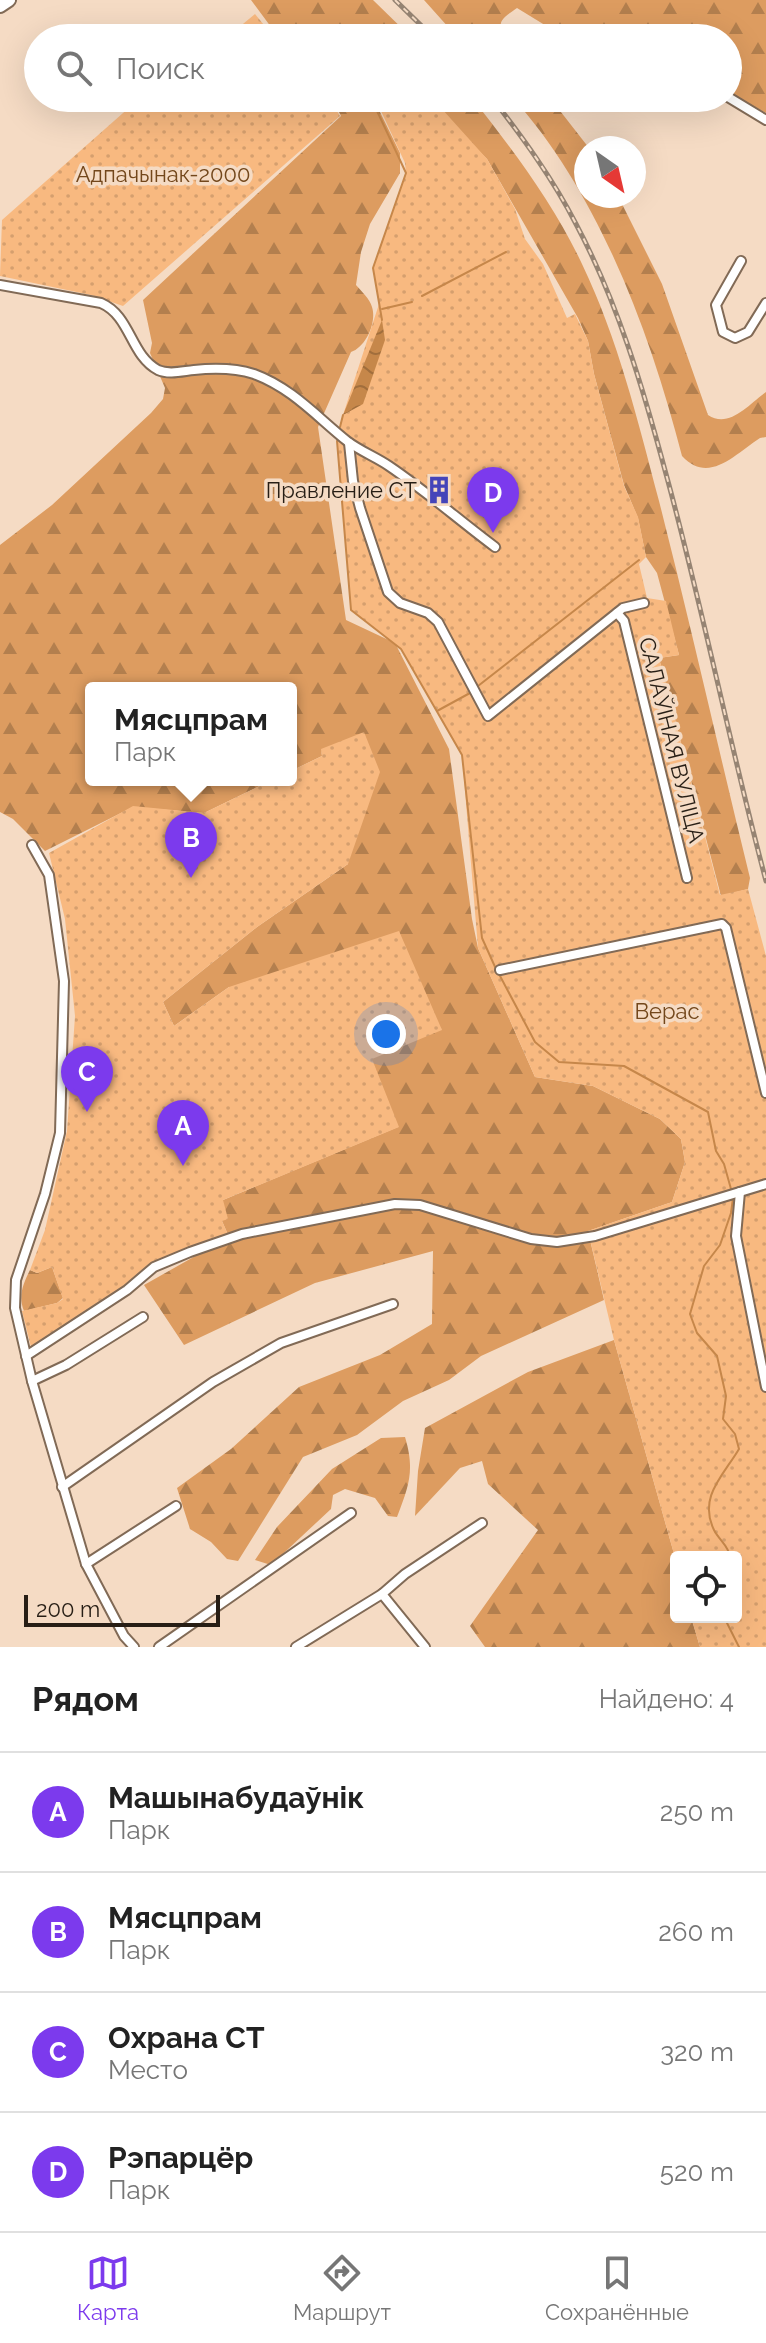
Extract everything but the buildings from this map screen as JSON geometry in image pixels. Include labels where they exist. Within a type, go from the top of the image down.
[{"type":"highway","points":[[0,6],[9,0]]},
{"type":"street","points":[[742,105],[766,120]]},
{"type":"street","points":[[741,261],[716,305],[723,332],[735,338],[748,332],[766,303]]},
{"type":"street","points":[[0,285],[110,307],[121,317],[140,353],[154,368],[164,373],[232,369],[280,385],[349,443],[389,467],[495,547]]},
{"type":"street","points":[[349,443],[360,508],[388,592],[400,603],[428,613],[438,622],[488,716],[617,613],[628,606],[644,603]]},
{"type":"street","name":"САЛАЎІНАЯ ВУЛІЦА","points":[[617,613],[624,621],[687,878]]},
{"type":"street","points":[[32,845],[49,875],[64,981],[60,1133],[45,1194],[16,1280],[15,1308],[32,1381],[86,1564],[124,1636],[134,1647]]},
{"type":"street","points":[[500,970],[719,923],[726,928],[766,1093]]},
{"type":"street","points":[[26,1356],[127,1290],[154,1267],[242,1234],[395,1204],[420,1205],[531,1239],[557,1242],[595,1236],[765,1184],[766,1195]]},
{"type":"street","points":[[740,1192],[736,1236],[766,1387]]},
{"type":"street","points":[[62,1487],[213,1382],[281,1343],[393,1304]]},
{"type":"street","points":[[32,1381],[66,1365],[143,1317]]},
{"type":"street","points":[[86,1564],[176,1506]]},
{"type":"street","points":[[159,1647],[351,1513]]},
{"type":"street","points":[[296,1647],[382,1594],[405,1574],[482,1523]]},
{"type":"street","points":[[382,1594],[425,1647]]},
{"type":"green space","points":[[251,0],[373,0],[398,24],[269,24]]},
{"type":"green space","points":[[424,0],[766,0],[766,113],[742,100],[742,24],[543,24],[517,8],[501,24],[445,24]]},
{"type":"green space","points":[[255,14],[263,24],[243,24]]},
{"type":"green space","name":"Адпачынак-2000","points":[[124,112],[338,112],[340,116],[123,306],[91,295],[0,276],[2,220]]},
{"type":"green space","points":[[339,112],[380,112],[400,153],[400,173],[370,224],[361,252],[356,285],[371,304],[372,327],[366,340],[351,352],[318,427],[346,620],[395,643],[449,749],[478,948],[535,1077],[593,1086],[660,1119],[681,1139],[685,1162],[672,1202],[588,1231],[604,1300],[481,1356],[449,1380],[403,1401],[357,1435],[303,1457],[238,1561],[227,1559],[211,1542],[190,1529],[177,1488],[231,1449],[299,1387],[380,1355],[432,1324],[433,1251],[315,1283],[184,1345],[144,1285],[229,1237],[222,1221],[223,1200],[398,1127],[371,1058],[442,1029],[229,987],[174,1026],[163,1002],[257,927],[348,864],[321,749],[322,756],[297,768],[297,682],[85,682],[85,786],[260,786],[204,813],[133,807],[45,851],[13,819],[0,812],[0,545],[52,505],[163,399],[165,388],[150,353],[152,343],[143,300],[341,116]]},
{"type":"green space","name":"Верас","points":[[381,112],[445,112],[487,159],[515,209],[525,239],[543,264],[567,318],[575,314],[588,341],[624,486],[638,517],[646,557],[639,564],[647,598],[666,601],[679,655],[659,658],[720,895],[748,889],[766,956],[766,1647],[700,1647],[693,1623],[742,1623],[742,1551],[673,1551],[614,1340],[588,1231],[672,1202],[685,1162],[681,1139],[660,1119],[593,1086],[535,1077],[478,948],[462,755],[401,649],[351,610],[337,441],[379,304],[373,268],[406,173],[405,163]]},
{"type":"green space","points":[[439,112],[482,112],[546,199],[595,292],[626,381],[659,501],[750,878],[748,889],[721,896],[659,658],[679,655],[657,573],[646,557],[638,518],[624,485],[588,341],[578,318],[487,159]]},
{"type":"green space","points":[[524,112],[561,112],[580,136],[574,136],[574,182]]},
{"type":"green space","points":[[589,208],[624,208],[662,284],[708,415],[716,419],[731,417],[766,392],[766,437],[712,467],[702,468],[682,456],[637,314]]},
{"type":"green space","points":[[364,732],[380,772],[348,864],[257,927],[163,1002],[174,1026],[229,987],[399,931],[442,1030],[372,1059],[399,1127],[223,1200],[228,1219],[222,1221],[229,1237],[185,1248],[153,1263],[101,1303],[31,1347],[22,1311],[63,1299],[52,1267],[37,1273],[30,1270],[45,1230],[67,1131],[75,1016],[65,919],[49,853],[133,806],[204,813],[260,786],[297,786],[297,768],[322,756],[321,749]]},
{"type":"green space","points":[[52,1267],[63,1298],[57,1303],[24,1311],[22,1290],[30,1270],[37,1273]]},
{"type":"green space","points":[[614,1340],[673,1551],[670,1551],[670,1623],[693,1623],[700,1647],[485,1647],[470,1626],[538,1530],[488,1484],[482,1461],[460,1468],[415,1516],[425,1428],[528,1372]]},
{"type":"green space","points":[[405,1437],[410,1459],[409,1478],[397,1517],[388,1516],[375,1498],[345,1489],[333,1495],[331,1509],[271,1565],[255,1560],[277,1527],[332,1469],[381,1438]]},
{"type":"water","points":[[382,320],[385,340],[363,404],[343,415]]},
{"type":"waterway","points":[[378,112],[406,173],[373,268],[382,320]]},
{"type":"waterway","points":[[422,296],[506,252]]},
{"type":"waterway","points":[[382,309],[412,302]]},
{"type":"waterway","points":[[340,427],[343,415]]},
{"type":"waterway","points":[[337,441],[351,610],[401,649],[462,755],[482,938],[496,969]]},
{"type":"waterway","points":[[478,686],[639,560]]},
{"type":"waterway","points":[[437,711],[470,693]]},
{"type":"waterway","points":[[499,974],[535,1042],[559,1062],[624,1066],[708,1112],[716,1151],[724,1164],[731,1189]]},
{"type":"waterway","points":[[728,1551],[714,1530],[709,1507],[714,1487],[739,1449],[735,1434],[723,1419],[726,1396],[717,1356],[697,1333],[690,1314],[704,1266],[720,1245],[733,1198]]},
{"type":"waterway","points":[[727,1623],[739,1647]]},
{"type":"railway","points":[[395,0],[420,24]]},
{"type":"railway","points":[[502,112],[567,207],[605,284],[628,346],[679,525],[766,881]]},
{"type":"place","name":"Правление СТ","points":[[439,490]]},
{"type":"place","name":"Рэпарцёр","points":[[493,533]]},
{"type":"place","name":"Мясцпрам","points":[[191,878]]},
{"type":"place","name":"Охрана СТ","points":[[87,1112]]},
{"type":"place","name":"Машынабудаўнік","points":[[183,1166]]}]
